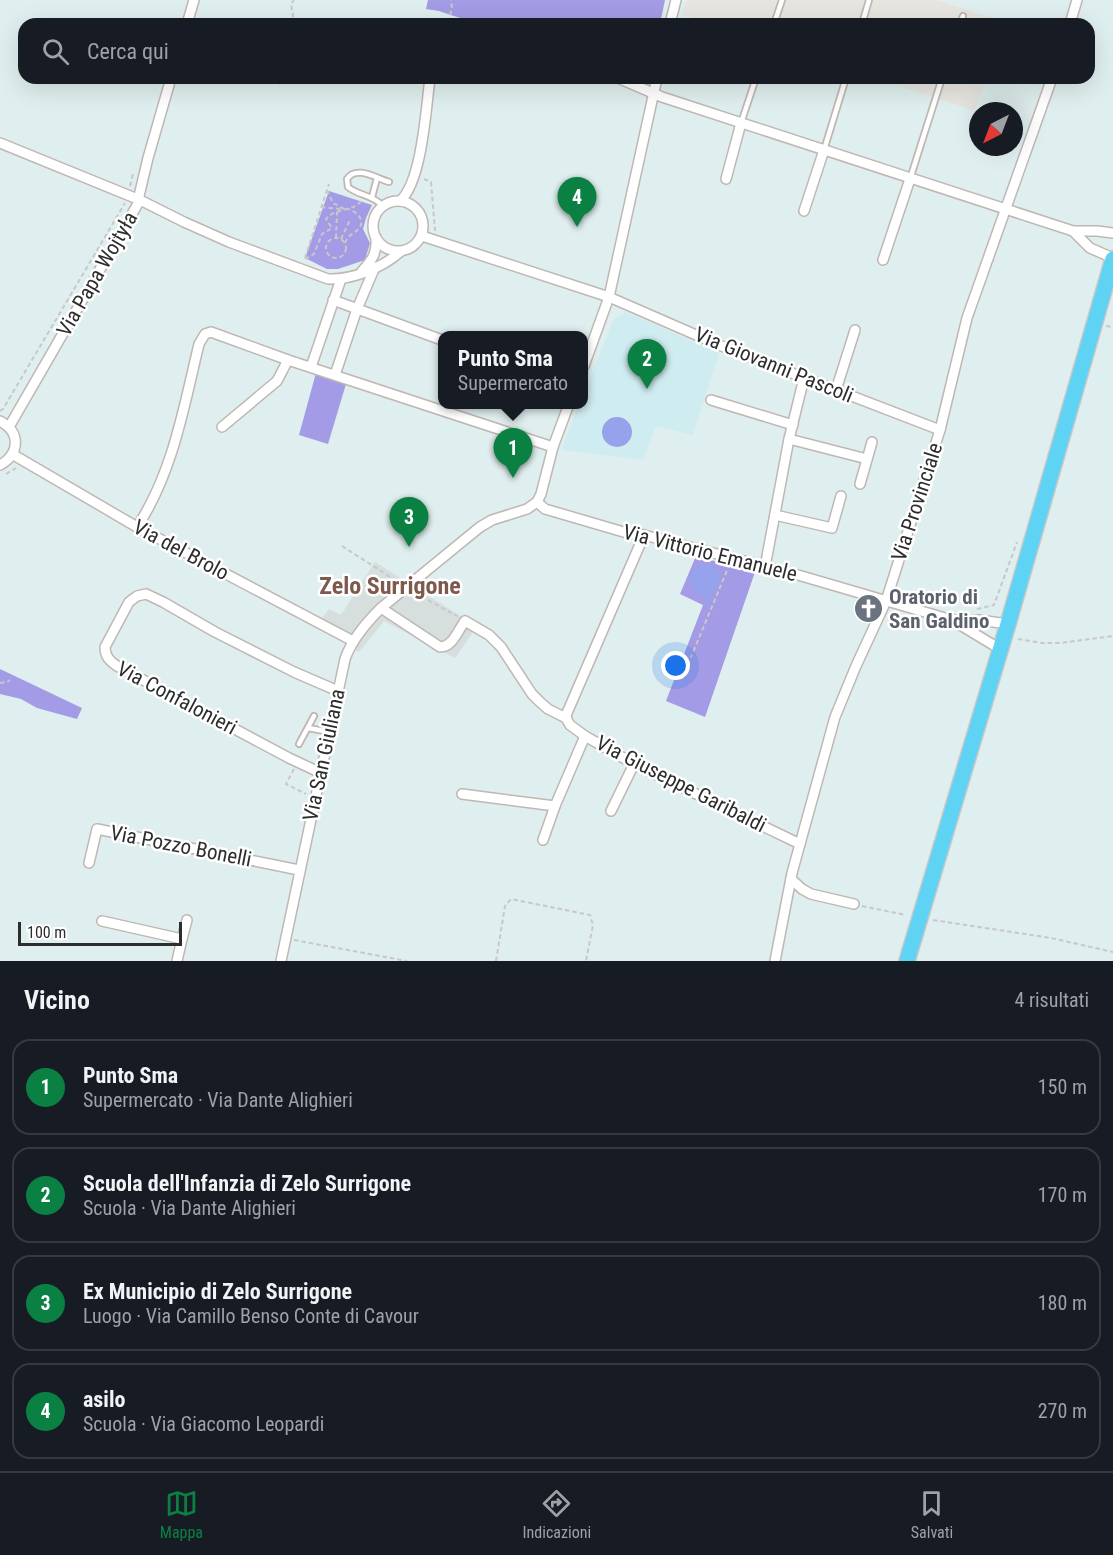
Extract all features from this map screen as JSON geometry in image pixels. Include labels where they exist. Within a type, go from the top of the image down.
[{"type":"main road","points":[[907,961],[1113,259]]},
{"type":"street","points":[[189,18],[194,0]]},
{"type":"street","points":[[672,18],[676,0]]},
{"type":"street","points":[[1072,18],[1077,0]]},
{"type":"street","name":"Via Papa Wojtyła","points":[[4,424],[140,200],[148,158],[169,84]]},
{"type":"street","points":[[400,201],[407,194],[418,164],[429,84]]},
{"type":"street","points":[[634,84],[741,123],[1073,231],[1113,233]]},
{"type":"street","points":[[588,355],[609,297],[656,84]]},
{"type":"street","name":"Via Provinciale","points":[[775,961],[791,879],[835,717],[886,601],[940,430],[966,318],[1050,84]]},
{"type":"street","points":[[726,179],[741,123]]},
{"type":"street","points":[[0,143],[140,200],[229,242],[328,279],[340,279],[358,274],[415,245],[422,236],[423,224],[420,213],[411,205],[394,201],[379,210],[373,220],[377,248],[358,274]]},
{"type":"street","points":[[804,211],[824,150]]},
{"type":"street","points":[[883,260],[910,179]]},
{"type":"street","points":[[1073,231],[1090,248],[1113,259]]},
{"type":"street","name":"Via Giovanni Pascoli","points":[[422,236],[609,297],[719,345],[940,430]]},
{"type":"street","points":[[376,238],[383,247],[400,252]]},
{"type":"street","points":[[335,375],[357,309],[375,267]]},
{"type":"street","points":[[358,274],[363,294]]},
{"type":"street","points":[[311,367],[340,279]]},
{"type":"street","points":[[333,300],[438,339]]},
{"type":"street","points":[[836,390],[855,330]]},
{"type":"street","points":[[137,527],[150,506],[170,461],[199,344],[205,334],[211,332],[288,360],[553,447]]},
{"type":"street","points":[[222,428],[277,381],[288,360]]},
{"type":"street","points":[[765,567],[789,440],[804,378]]},
{"type":"street","points":[[711,400],[793,425]]},
{"type":"street","points":[[537,502],[553,447],[567,409]]},
{"type":"street","points":[[0,465],[8,460],[15,447],[15,440],[4,424]]},
{"type":"street","points":[[789,440],[867,459]]},
{"type":"street","points":[[860,484],[872,442]]},
{"type":"street","name":"Via del Brolo","points":[[12,454],[137,527],[353,641]]},
{"type":"street","points":[[775,515],[832,528],[841,496]]},
{"type":"street","name":"Via Vittorio Emanuele","points":[[537,502],[545,509],[627,533],[644,535],[765,567],[952,620]]},
{"type":"street","name":"Via San Giuliana","points":[[281,961],[345,659],[353,641],[381,608],[480,527],[492,520],[527,509],[537,502]]},
{"type":"street","points":[[566,718],[644,535]]},
{"type":"street","name":"Via Confalonieri","points":[[321,772],[192,707],[109,661],[105,652],[107,642],[129,602],[136,596],[146,594],[214,632],[310,680],[338,691]]},
{"type":"street","points":[[381,608],[440,647],[450,644],[465,621]]},
{"type":"street","points":[[952,620],[1004,636]]},
{"type":"street","points":[[952,620],[979,620],[1004,636]]},
{"type":"street","name":"Via Giuseppe Garibaldi","points":[[465,621],[489,635],[501,647],[532,694],[540,702],[566,718],[570,725],[585,736],[634,764],[800,844]]},
{"type":"street","points":[[543,840],[585,736]]},
{"type":"street","points":[[611,811],[634,764]]},
{"type":"street","points":[[462,794],[555,806]]},
{"type":"street","name":"Via Pozzo Bonelli","points":[[89,862],[97,829],[299,870]]},
{"type":"street","points":[[791,879],[811,894],[854,904]]},
{"type":"street","points":[[177,961],[187,920]]},
{"type":"street","points":[[102,921],[182,939]]},
{"type":"lane","points":[[776,18],[782,0]]},
{"type":"lane","points":[[864,18],[869,0]]},
{"type":"lane","points":[[741,123],[754,84]]},
{"type":"lane","points":[[824,150],[844,84]]},
{"type":"lane","points":[[910,179],[940,84]]},
{"type":"lane","points":[[383,206],[372,197],[348,188],[347,179],[352,173],[358,172],[389,182]]},
{"type":"lane","points":[[372,197],[377,178]]},
{"type":"lane","points":[[299,744],[314,716]]},
{"type":"lane","points":[[308,728],[330,732]]},
{"type":"path","points":[[293,18],[291,4],[294,0]]},
{"type":"path","points":[[450,18],[451,0]]},
{"type":"path","points":[[0,411],[120,211],[128,195],[135,168]]},
{"type":"path","points":[[415,174],[431,182],[435,240]]},
{"type":"path","points":[[329,184],[305,259],[314,254],[322,234],[332,228],[327,218],[337,212],[358,206],[365,195]]},
{"type":"path","points":[[327,190],[333,203],[345,209]]},
{"type":"path","points":[[321,207],[352,210],[361,218],[360,228],[347,237],[343,256],[334,259],[328,255],[326,246],[330,239],[341,239],[345,243]]},
{"type":"path","points":[[336,238],[337,212]]},
{"type":"path","points":[[341,239],[350,220]]},
{"type":"path","points":[[318,243],[326,246]]},
{"type":"path","points":[[975,610],[994,605],[1018,538]]},
{"type":"path","points":[[342,546],[405,587],[465,621]]},
{"type":"path","points":[[682,679],[731,558]]},
{"type":"path","points":[[1004,636],[1042,643],[1060,643],[1113,636]]},
{"type":"path","points":[[0,683],[10,680]]},
{"type":"path","points":[[298,762],[286,784],[315,799]]},
{"type":"path","points":[[496,961],[505,906],[511,899],[590,915],[593,925],[586,961]]},
{"type":"path","points":[[854,904],[1051,938],[1113,952]]},
{"type":"path","points":[[285,938],[406,961]]},
{"type":"shaded area","points":[[428,0],[665,0],[661,18],[460,18],[426,9]]},
{"type":"shaded area","points":[[687,0],[937,0],[993,18],[694,18],[682,14]]},
{"type":"shaded area","points":[[894,84],[984,84],[978,102],[969,102],[969,109]]},
{"type":"shaded area","points":[[329,191],[372,205],[363,229],[370,243],[365,260],[338,269],[327,269],[305,258]]},
{"type":"shaded area","points":[[626,312],[719,353],[693,435],[656,426],[643,460],[561,450],[577,409],[588,409],[588,384],[613,320]]},
{"type":"shaded area","points":[[316,373],[346,384],[328,444],[299,435]]},
{"type":"shaded area","points":[[617,417],[623,418],[631,426],[631,438],[623,446],[617,447],[611,446],[603,438],[602,432],[603,426],[611,418]]},
{"type":"shaded area","points":[[696,556],[755,572],[705,717],[666,701],[703,605],[680,594]]},
{"type":"shaded area","points":[[375,562],[478,625],[455,658],[384,621],[359,652],[316,626],[329,609],[341,615]]},
{"type":"shaded area","points":[[703,564],[715,568],[720,577],[718,587],[709,596],[712,600],[709,604],[705,602],[705,596],[695,589],[690,580],[692,571]]},
{"type":"shaded area","points":[[0,669],[82,708],[77,719],[37,708],[21,699],[0,694]]},
{"type":"place","name":"asilo","points":[[577,227]]},
{"type":"place","name":"Scuola dell'Infanzia di Zelo Surrigone","points":[[647,389]]},
{"type":"place","name":"Punto Sma","points":[[513,478]]},
{"type":"place","name":"Ex Municipio di Zelo Surrigone","points":[[409,547]]},
{"type":"place","name":"Oratorio di San Galdino","points":[[868,609]]},
{"type":"district","name":"Zelo Surrigone","points":[[390,586]]}]
